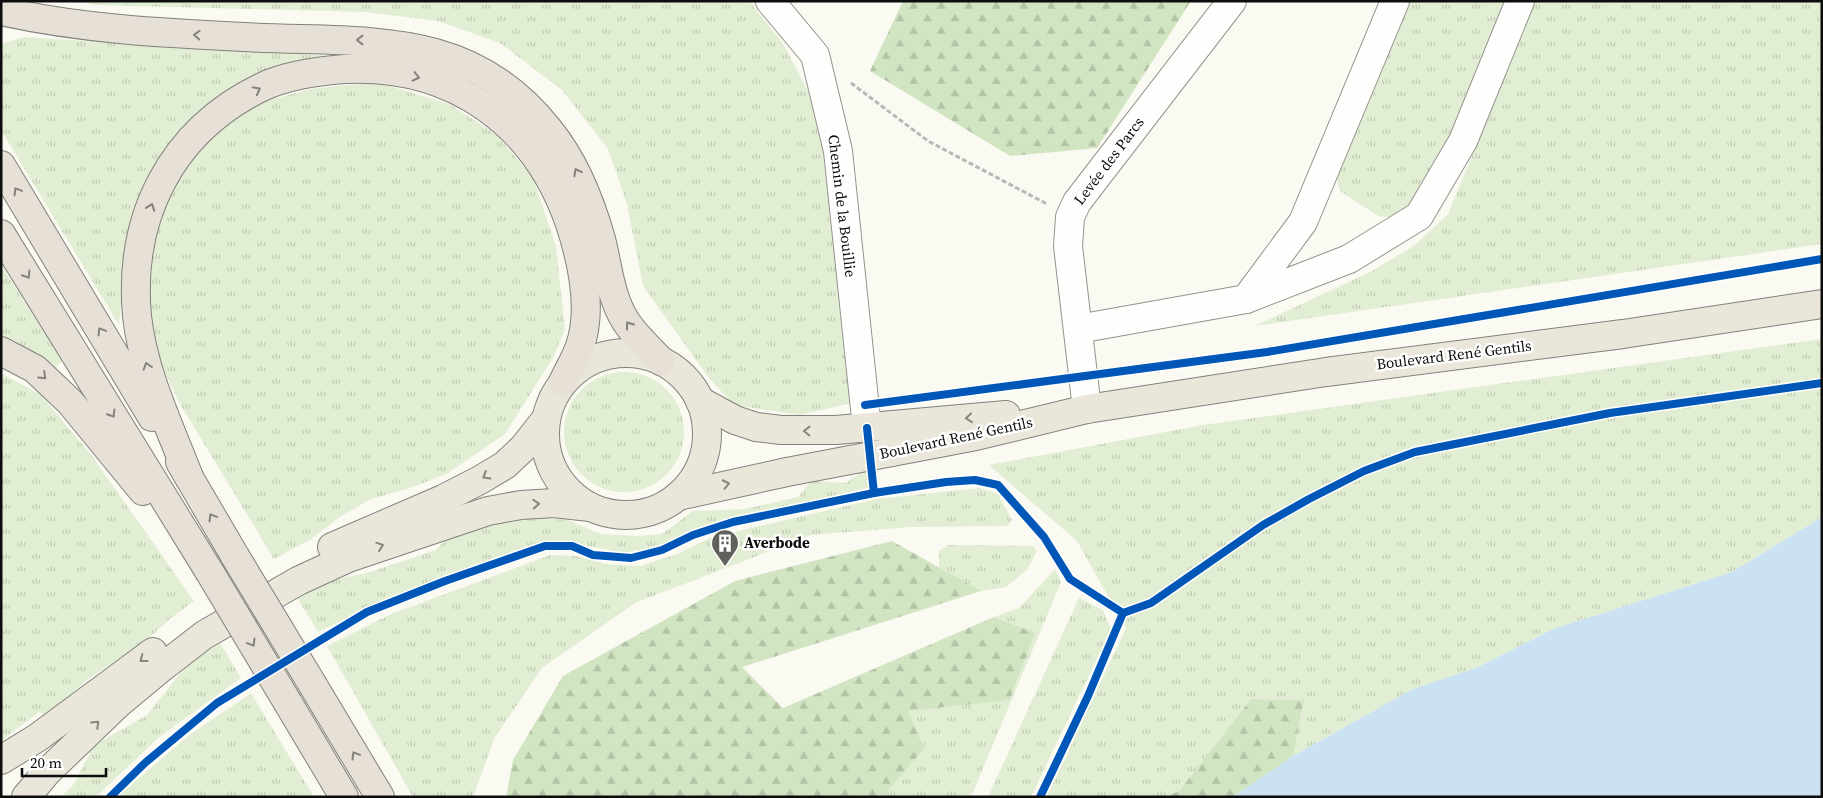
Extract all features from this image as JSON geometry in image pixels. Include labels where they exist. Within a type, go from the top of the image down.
[{"type":"highway","points":[[1,11],[44,20],[108,29],[293,40],[374,40],[410,45],[444,55],[475,68],[527,104],[568,156],[581,179],[594,216],[616,302],[625,320],[661,361]]},
{"type":"highway","points":[[189,477],[146,364],[141,343],[136,276],[139,242],[152,203],[167,170],[188,143],[208,122],[236,102],[264,86],[294,77],[326,70],[364,68],[410,75],[443,84],[476,99],[504,121],[529,147],[566,211],[578,248],[584,287],[585,322],[580,346],[563,382]]},
{"type":"highway","points":[[1,165],[380,797]]},
{"type":"highway","points":[[1,234],[209,571],[344,797]]},
{"type":"highway","points":[[1,351],[35,369],[70,402],[209,571]]},
{"type":"main road","name":"Boulevard René Gentils","points":[[700,401],[735,420],[756,427],[809,432],[1087,409],[1326,372],[1623,334],[1822,304]]},
{"type":"main road","points":[[26,797],[47,772],[119,703],[204,635],[298,581],[348,558],[488,511],[521,505],[554,503],[590,507],[612,514],[636,514],[659,508],[678,496],[691,483],[700,468],[705,452],[707,434],[700,401],[684,377],[661,361],[635,353],[609,354],[583,365],[563,382],[552,400],[546,419],[545,437],[547,454],[553,470],[569,491],[590,507]]},
{"type":"main road","name":"Boulevard René Gentils","points":[[678,496],[787,472],[976,436],[1087,409]]},
{"type":"main road","points":[[1,760],[37,738],[202,615],[292,565],[385,522],[443,499],[496,470],[523,448],[546,419]]},
{"type":"street","name":"Chemin de la Bouillie","points":[[770,1],[814,55],[838,151],[867,428]]},
{"type":"street","name":"Levée des Parcs","points":[[1087,409],[1068,246],[1070,217],[1076,202],[1232,1]]},
{"type":"street","points":[[1246,299],[1303,222],[1395,1]]},
{"type":"street","points":[[1078,329],[1246,299],[1349,259],[1419,216],[1463,141],[1520,1]]},
{"type":"path","points":[[814,55],[928,141],[1070,217]]},
{"type":"green space","points":[[75,1],[749,1],[782,42],[816,106],[828,172],[852,403],[799,415],[734,405],[709,378],[643,286],[627,204],[608,149],[562,90],[500,43],[438,21],[366,12],[98,5]]},
{"type":"green space","points":[[903,1],[1191,1],[1097,148],[1010,156],[870,71]]},
{"type":"green space","points":[[1407,1],[1506,1],[1430,182],[1413,207],[1397,218],[1378,216],[1340,191],[1335,174]]},
{"type":"green space","points":[[1536,1],[1822,1],[1822,244],[1255,326],[1372,271],[1415,245],[1448,214]]},
{"type":"green space","points":[[24,37],[330,56],[261,76],[204,110],[126,261],[119,325],[1,130],[1,44]]},
{"type":"green space","points":[[376,82],[449,104],[497,135],[533,178],[556,246],[565,329],[554,356],[505,434],[448,473],[416,486],[371,499],[341,516],[311,539],[274,559],[180,404],[153,348],[149,297],[154,226],[181,173],[216,131],[262,102],[311,89]]},
{"type":"green space","points":[[1,265],[62,361],[55,369],[14,340],[1,335]]},
{"type":"green space","points":[[1822,339],[1822,517],[1732,572],[1553,629],[1478,667],[1413,689],[1293,756],[1304,700],[1251,699],[1179,791],[1165,797],[1047,797],[1126,628],[1077,541],[989,465],[1203,425]]},
{"type":"green space","points":[[624,372],[636,373],[647,377],[657,382],[666,390],[674,399],[679,409],[683,420],[683,444],[679,455],[674,465],[666,474],[657,482],[647,487],[636,491],[624,492],[612,491],[601,487],[591,482],[582,474],[574,465],[569,455],[565,444],[564,432],[565,420],[569,409],[574,399],[582,390],[591,382],[601,377],[612,373]]},
{"type":"green space","points":[[1,373],[41,395],[92,456],[194,601],[149,638],[84,682],[48,716],[39,712],[1,741]]},
{"type":"green space","points":[[867,468],[871,487],[696,528],[663,546],[624,553],[583,545],[537,546],[380,602],[318,632],[297,597],[320,583],[370,572],[436,550],[446,539],[482,525],[530,516],[568,520],[601,534],[636,536],[662,534],[693,511],[745,509],[798,497],[811,481],[846,483]]},
{"type":"green space","points":[[980,488],[998,494],[1012,520],[1008,526],[910,527],[811,535],[635,603],[542,668],[495,737],[473,797],[413,797],[327,646],[389,615],[550,555],[575,556],[606,564],[640,566],[677,554],[712,537],[877,499]]},
{"type":"green space","points":[[892,541],[981,591],[742,667],[783,708],[994,617],[1035,633],[1009,700],[908,711],[924,749],[888,790],[886,797],[506,797],[513,760],[563,676],[735,581]]},
{"type":"green space","points":[[948,545],[1033,546],[1037,551],[1027,570],[1006,587],[981,591],[939,568],[939,551]]},
{"type":"green space","points":[[1055,569],[1061,582],[971,797],[886,797],[908,711],[1035,633],[994,617],[1019,608]]},
{"type":"green space","points":[[1079,598],[1103,610],[1111,629],[1031,797],[988,797]]},
{"type":"green space","points":[[219,641],[241,678],[158,738],[96,797],[61,797],[74,784],[94,745],[147,715],[193,657]]},
{"type":"green space","points":[[251,693],[314,797],[117,797],[188,736]]},
{"type":"green space","points":[[1251,699],[1304,700],[1293,756],[1233,797],[1165,797],[1179,791]]},
{"type":"water","points":[[1822,517],[1822,797],[1233,797],[1293,756],[1413,689],[1478,667],[1553,629],[1732,572]]},
{"type":"cycle path","points":[[865,405],[1267,352],[1822,259]]},
{"type":"cycle path","points":[[1123,613],[1151,603],[1263,525],[1309,499],[1364,471],[1415,452],[1610,413],[1822,383]]},
{"type":"cycle path","points":[[867,428],[874,493]]},
{"type":"cycle path","points":[[110,797],[146,762],[217,703],[367,612],[445,581],[545,546],[572,546],[593,555],[631,558],[662,550],[693,535],[733,522],[874,493],[946,482],[975,480],[998,485],[1044,537],[1070,579],[1123,613]]},
{"type":"cycle path","points":[[1040,797],[1088,696],[1123,613]]},
{"type":"place","name":"Averbode","points":[[725,567]]}]
